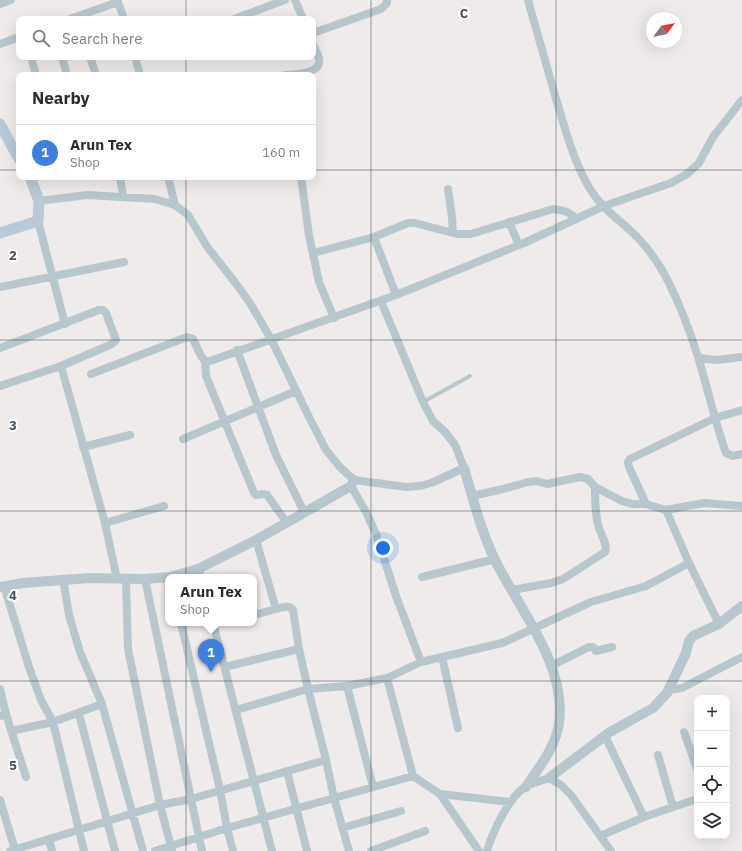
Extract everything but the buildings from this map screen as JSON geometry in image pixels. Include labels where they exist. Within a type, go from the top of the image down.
[{"type":"main road","points":[[1,130],[16,153]]},
{"type":"main road","points":[[0,233],[38,221],[39,201],[31,180]]},
{"type":"street","points":[[0,4],[11,0]]},
{"type":"street","points":[[242,16],[285,0]]},
{"type":"street","points":[[295,0],[302,16]]},
{"type":"street","points":[[316,32],[381,9],[387,3],[387,0]]},
{"type":"street","points":[[528,0],[570,144],[585,180],[592,192],[604,206],[640,240],[653,256],[668,280],[699,358],[726,453],[733,456],[742,454]]},
{"type":"street","points":[[82,16],[120,1],[123,16]]},
{"type":"street","points":[[0,44],[16,38]]},
{"type":"street","points":[[305,72],[312,71],[319,64],[320,60],[316,51]]},
{"type":"street","points":[[32,60],[35,72]]},
{"type":"street","points":[[63,60],[66,72]]},
{"type":"street","points":[[91,60],[95,72]]},
{"type":"street","points":[[137,60],[139,72]]},
{"type":"street","points":[[205,361],[210,361],[237,350],[381,301],[519,245],[604,206],[671,183],[700,163],[713,137],[742,100]]},
{"type":"street","points":[[120,180],[123,196]]},
{"type":"street","points":[[169,180],[175,205]]},
{"type":"street","points":[[301,180],[305,208],[319,282],[334,318]]},
{"type":"street","points":[[448,189],[453,233]]},
{"type":"street","points":[[39,201],[87,195],[155,199],[175,205],[188,215],[208,248],[250,303],[271,339],[326,450],[352,483],[376,534],[396,596],[421,662]]},
{"type":"street","points":[[313,253],[374,237],[408,223],[415,223],[453,233],[471,234],[553,209],[571,213],[578,219]]},
{"type":"street","points":[[38,221],[65,324]]},
{"type":"street","points":[[509,222],[519,245]]},
{"type":"street","points":[[374,237],[396,295]]},
{"type":"street","points":[[0,286],[124,262]]},
{"type":"street","points":[[381,301],[423,402],[433,421],[446,433],[455,445],[464,468],[482,529],[495,559],[542,642],[558,689],[559,724],[551,749],[526,787],[510,802],[490,840],[487,851]]},
{"type":"street","points":[[0,348],[99,310],[103,310],[106,313],[116,340],[112,344],[61,366],[0,386]]},
{"type":"street","points":[[91,374],[187,337],[193,339],[205,361],[206,376],[254,493],[256,495],[264,494],[267,496],[287,523]]},
{"type":"street","points":[[237,350],[276,455],[304,512]]},
{"type":"street","points":[[699,358],[717,360],[742,357]]},
{"type":"street","points":[[61,366],[121,579],[128,649],[160,805],[172,848]]},
{"type":"street","points":[[183,439],[296,391]]},
{"type":"street","points":[[646,504],[629,467],[628,462],[630,459],[715,418],[742,410]]},
{"type":"street","points":[[83,448],[130,435]]},
{"type":"street","points":[[199,573],[287,523],[352,483],[406,487],[420,486],[431,483],[464,468]]},
{"type":"street","points":[[472,496],[528,482],[536,481],[547,484],[580,477],[588,480],[595,487],[622,501],[632,504],[646,504],[666,510],[704,503],[742,506]]},
{"type":"street","points":[[512,590],[551,583],[563,578],[605,552],[606,548],[596,515],[595,487]]},
{"type":"street","points":[[105,523],[164,506]]},
{"type":"street","points":[[666,510],[689,563],[719,624]]},
{"type":"street","points":[[256,540],[276,609]]},
{"type":"street","points":[[422,577],[495,559]]},
{"type":"street","points":[[236,710],[308,689],[347,686],[387,678],[421,662],[502,643],[591,602],[646,586],[689,563]]},
{"type":"street","points":[[84,851],[53,722],[42,700],[29,667],[2,587],[23,583],[63,579],[145,579],[165,577]]},
{"type":"street","points":[[63,579],[69,615],[80,652],[102,704],[143,851]]},
{"type":"street","points":[[145,579],[202,851]]},
{"type":"street","points":[[257,614],[288,606],[293,610],[308,689],[334,798],[349,851]]},
{"type":"street","points":[[526,787],[549,778],[605,736],[653,708],[668,690],[686,653],[689,641],[693,636],[719,624],[742,606]]},
{"type":"street","points":[[182,626],[233,851]]},
{"type":"street","points":[[214,626],[272,851]]},
{"type":"street","points":[[551,666],[590,647],[596,651],[599,651],[612,646]]},
{"type":"street","points":[[225,667],[299,648]]},
{"type":"street","points":[[442,657],[458,728]]},
{"type":"street","points":[[668,690],[682,688],[742,657]]},
{"type":"street","points":[[387,678],[414,776],[440,794],[479,851]]},
{"type":"street","points":[[347,686],[373,787]]},
{"type":"street","points":[[0,689],[3,715],[12,731],[26,777]]},
{"type":"street","points":[[12,731],[53,722],[79,714],[102,704]]},
{"type":"street","points":[[79,714],[115,851]]},
{"type":"street","points":[[684,732],[696,767]]},
{"type":"street","points":[[605,736],[644,817]]},
{"type":"street","points":[[658,755],[673,807]]},
{"type":"street","points":[[0,800],[17,850],[160,805],[191,799],[326,760]]},
{"type":"street","points":[[287,771],[307,851]]},
{"type":"street","points":[[155,851],[172,848],[198,836],[414,776]]},
{"type":"street","points":[[549,778],[561,785],[572,795],[611,851]]},
{"type":"street","points":[[440,794],[510,802]]},
{"type":"street","points":[[600,836],[644,817],[694,799]]},
{"type":"street","points":[[342,828],[401,811]]},
{"type":"street","points":[[371,851],[425,831]]},
{"type":"street","points":[[49,840],[52,851]]},
{"type":"lane","points":[[423,402],[470,376]]},
{"type":"place","name":"Arun Tex","points":[[211,672]]}]
